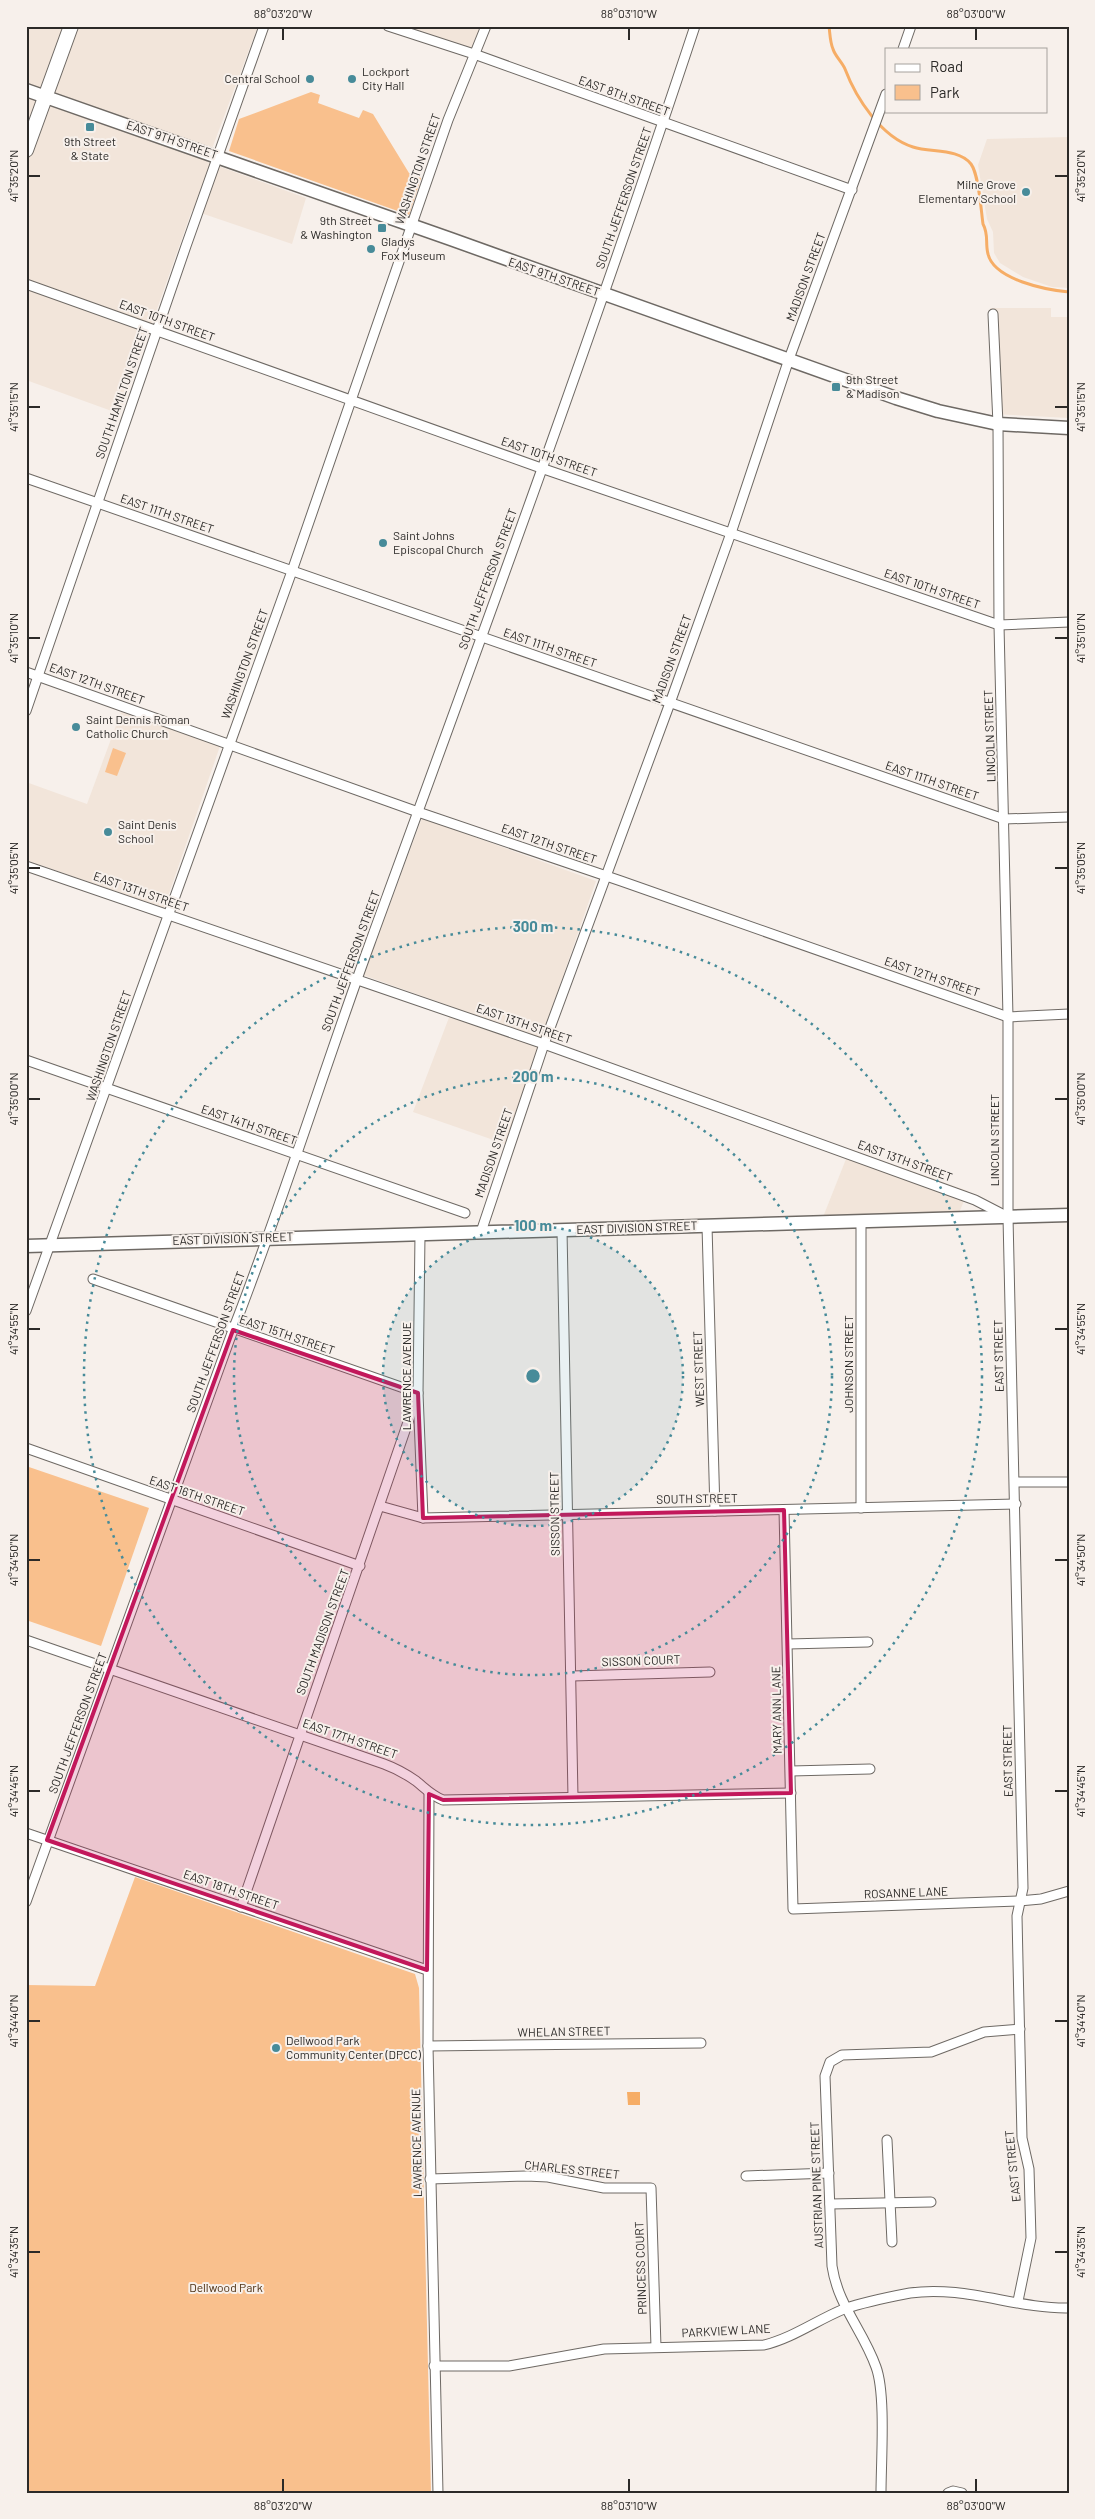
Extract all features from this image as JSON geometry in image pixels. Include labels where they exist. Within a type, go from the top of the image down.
[{"type":"main road","points":[[26,150],[71,26]]},
{"type":"main road","name":"EAST 9TH STREET","points":[[26,90],[938,412],[998,424],[1069,428]]},
{"type":"main road","name":"EAST DIVISION STREET","points":[[26,1246],[269,1237],[420,1235],[1069,1215]]},
{"type":"street","name":"SOUTH HAMILTON STREET","points":[[26,711],[217,156],[264,26]]},
{"type":"street","name":"EAST 8TH STREET","points":[[388,26],[474,54],[852,190]]},
{"type":"street","name":"WASHINGTON STREET","points":[[26,1311],[292,571],[411,227],[486,26]]},
{"type":"street","name":"SOUTH JEFFERSON STREET","points":[[26,1902],[233,1330],[269,1237],[357,979],[604,294],[696,26]]},
{"type":"street","points":[[903,48],[911,26]]},
{"type":"street","name":"MADISON STREET","points":[[481,1232],[544,1044],[670,703],[731,533],[789,359],[885,98]]},
{"type":"street","name":"EAST 10TH STREET","points":[[26,284],[542,468],[999,625],[1069,622]]},
{"type":"street","name":"LINCOLN STREET","points":[[993,314],[998,424],[999,625],[1008,1017],[1008,1217]]},
{"type":"street","name":"EAST 11TH STREET","points":[[26,478],[1004,819],[1069,817]]},
{"type":"street","name":"EAST 12TH STREET","points":[[26,672],[418,812],[1008,1017],[1069,1014]]},
{"type":"street","name":"EAST 13TH STREET","points":[[26,866],[544,1044],[975,1200],[1008,1217]]},
{"type":"street","name":"EAST 14TH STREET","points":[[26,1060],[465,1213]]},
{"type":"street","name":"EAST STREET","points":[[1008,1217],[1016,1504],[1023,1888],[1019,1901],[1017,1925],[1022,2138],[1029,2169],[1031,2238],[1018,2301]]},
{"type":"street","name":"JOHNSON STREET","points":[[861,1221],[861,1508]]},
{"type":"street","name":"WEST STREET","points":[[707,1226],[716,1511]]},
{"type":"street","name":"SISSON STREET","points":[[562,1230],[573,1797]]},
{"type":"street","name":"LAWRENCE AVENUE","points":[[420,1235],[418,1393],[423,1518]]},
{"type":"street","name":"EAST 15TH STREET","points":[[92,1279],[233,1330],[418,1393]]},
{"type":"street","name":"SOUTH MADISON STREET","points":[[241,1907],[418,1393]]},
{"type":"street","name":"EAST 16TH STREET","points":[[26,1448],[171,1501],[360,1566]]},
{"type":"street","points":[[1015,1482],[1069,1482]]},
{"type":"street","name":"SOUTH STREET","points":[[380,1506],[423,1518],[1016,1504]]},
{"type":"street","name":"MARY ANN LANE","points":[[784,1510],[793,1909]]},
{"type":"street","name":"EAST 17TH STREET","points":[[26,1640],[398,1770],[417,1782],[429,1794],[443,1800],[791,1793]]},
{"type":"street","points":[[788,1644],[868,1642]]},
{"type":"street","name":"SISSON COURT","points":[[572,1676],[710,1672]]},
{"type":"street","points":[[791,1771],[870,1769]]},
{"type":"street","name":"LAWRENCE AVENUE","points":[[429,1794],[427,1970],[438,2493]]},
{"type":"street","name":"EAST 18TH STREET","points":[[26,1833],[427,1970]]},
{"type":"street","name":"ROSANNE LANE","points":[[793,1909],[1019,1901],[1041,1899],[1069,1891]]},
{"type":"street","name":"AUSTRIAN PINE STREET","points":[[881,2493],[880,2393],[877,2368],[845,2309],[835,2285],[825,2076],[830,2062],[842,2054],[931,2052],[984,2032],[1020,2029]]},
{"type":"street","name":"WHELAN STREET","points":[[428,2046],[701,2043]]},
{"type":"street","points":[[887,2140],[892,2242]]},
{"type":"street","points":[[746,2176],[829,2173]]},
{"type":"street","name":"CHARLES STREET","points":[[430,2179],[526,2176],[548,2177],[604,2188],[651,2188]]},
{"type":"street","name":"PRINCESS COURT","points":[[651,2188],[656,2347]]},
{"type":"street","points":[[830,2204],[930,2202]]},
{"type":"street","name":"PARKVIEW LANE","points":[[434,2366],[509,2366],[532,2363],[582,2351],[656,2347],[764,2345],[781,2341],[845,2309],[911,2293],[928,2292],[988,2296],[1041,2307],[1069,2308]]},
{"type":"street","points":[[948,2493],[953,2491],[962,2493]]},
{"type":"highlighted area","points":[[233,1330],[418,1393],[423,1518],[784,1510],[791,1793],[443,1800],[429,1794],[427,1970],[47,1840]]},
{"type":"shaded area","points":[[26,26],[258,26],[207,162],[306,198],[292,244],[192,210],[120,414],[26,380]]},
{"type":"shaded area","points":[[401,26],[482,26],[472,49]]},
{"type":"shaded area","name":"Milne Grove Elementary School","points":[[1069,137],[1069,288],[1052,287],[1023,277],[1000,263],[994,253],[993,232],[987,219],[978,165],[987,139]]},
{"type":"shaded area","points":[[990,308],[1051,308],[1051,317],[1069,317],[1069,418],[993,414]]},
{"type":"shaded area","name":"Saint Denis School","points":[[121,712],[220,746],[164,908],[26,860],[26,782],[87,804]]},
{"type":"shaded area","points":[[422,818],[596,881],[505,1144],[413,1112],[453,1007],[363,975]]},
{"type":"shaded area","points":[[850,1149],[968,1191],[959,1213],[823,1217]]},
{"type":"shaded area","points":[[627,2092],[640,2092],[640,2105],[628,2105]]},
{"type":"green space","points":[[311,92],[320,95],[318,103],[359,118],[363,110],[373,114],[409,173],[421,178],[409,215],[229,151],[239,119]]},
{"type":"green space","points":[[113,748],[126,753],[117,776],[105,772]]},
{"type":"green space","points":[[26,1466],[149,1508],[101,1646],[26,1620]]},
{"type":"green space","name":"Dellwood Park","points":[[135,1877],[415,1974],[419,1988],[431,2493],[26,2493],[26,1985],[95,1986]]},
{"type":"waterway","points":[[829,26],[834,52],[844,66],[863,104],[880,126],[901,142],[920,149],[959,155],[971,164],[978,184],[987,250],[992,263],[1000,271],[1023,282],[1048,289],[1069,292]]},
{"type":"place","name":"Central School","points":[[310,79]]},
{"type":"place","name":"Lockport City Hall","points":[[352,79]]},
{"type":"place","name":"9th Street & State","points":[[90,127]]},
{"type":"place","name":"Milne Grove Elementary School","points":[[1026,192]]},
{"type":"place","name":"9th Street & Washington","points":[[382,228]]},
{"type":"place","name":"Gladys Fox Museum","points":[[371,249]]},
{"type":"place","name":"9th Street & Madison","points":[[836,387]]},
{"type":"place","name":"Saint Johns Episcopal Church","points":[[383,543]]},
{"type":"place","name":"Saint Dennis Roman Catholic Church","points":[[76,727]]},
{"type":"place","name":"Saint Denis School","points":[[108,832]]},
{"type":"place","name":"Dellwood Park Community Center (DPCC)","points":[[276,2048]]}]
